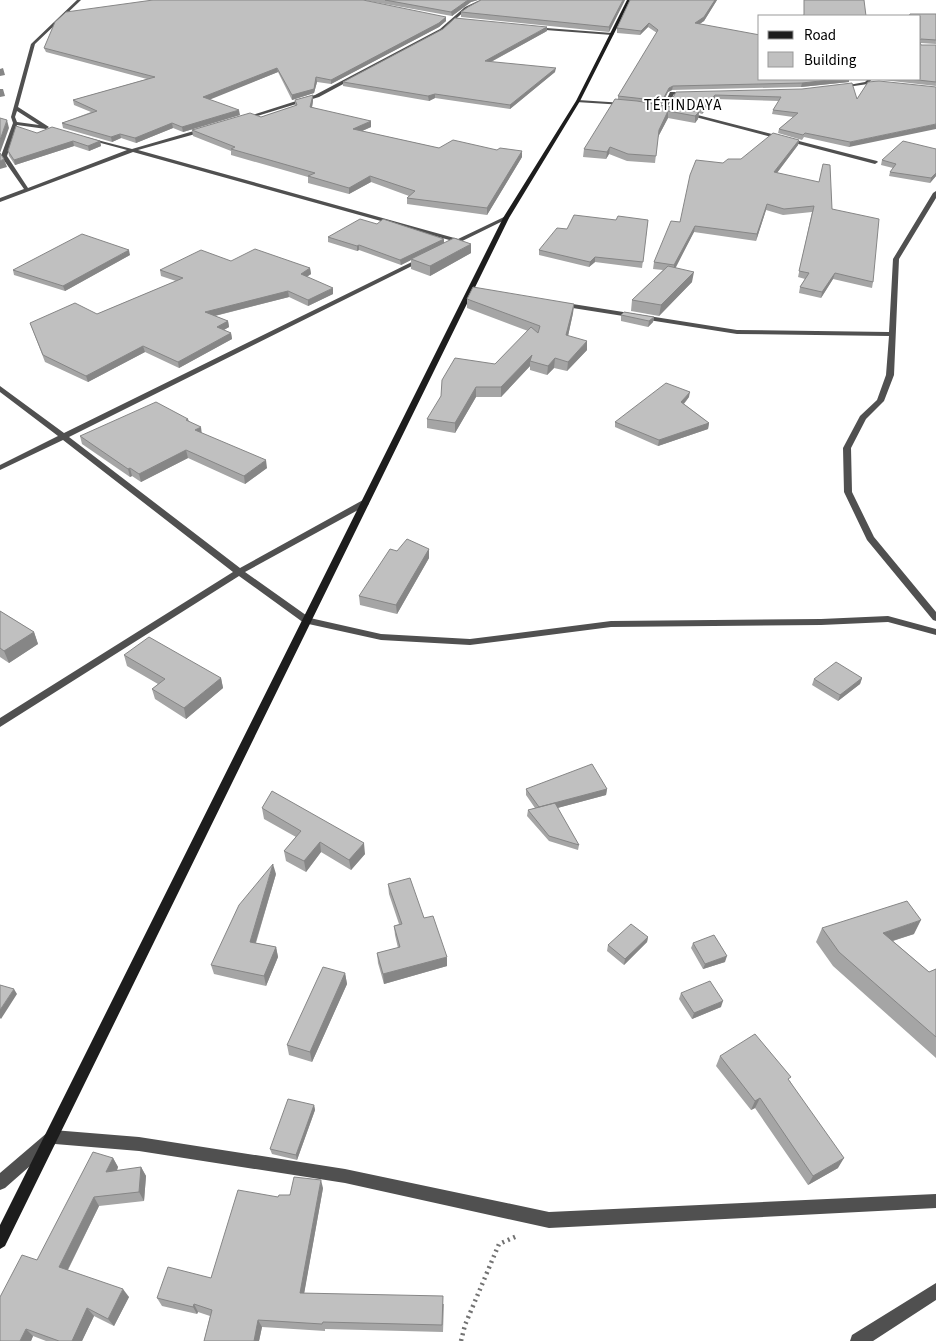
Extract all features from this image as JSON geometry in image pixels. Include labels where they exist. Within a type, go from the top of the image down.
[{"type":"main road","points":[[0,1241],[366,502],[475,290],[506,218],[578,101],[629,0]]},
{"type":"street","points":[[27,190],[4,156],[15,124],[13,118],[33,44],[79,0]]},
{"type":"street","points":[[231,122],[316,96],[441,30],[466,8],[483,0]]},
{"type":"street","points":[[444,18],[462,20]]},
{"type":"street","points":[[528,27],[612,34]]},
{"type":"street","points":[[441,30],[449,29]]},
{"type":"street","points":[[838,87],[868,81],[878,82]]},
{"type":"street","points":[[664,109],[672,93],[690,93]]},
{"type":"street","points":[[578,101],[627,104]]},
{"type":"street","points":[[16,108],[46,127]]},
{"type":"street","points":[[655,108],[672,111]]},
{"type":"street","points":[[681,112],[875,162]]},
{"type":"street","points":[[15,124],[46,127],[55,130]]},
{"type":"street","points":[[0,200],[133,150],[214,127]]},
{"type":"street","points":[[83,137],[459,241]]},
{"type":"street","points":[[936,193],[896,259],[890,375],[880,401],[864,418],[846,448],[848,492],[870,538],[936,618]]},
{"type":"street","points":[[442,250],[506,218]]},
{"type":"street","points":[[0,468],[433,254]]},
{"type":"street","points":[[555,304],[737,332],[892,334]]},
{"type":"street","points":[[0,388],[239,572],[307,621],[381,637],[470,642],[611,624],[821,622],[888,619],[936,632]]},
{"type":"street","points":[[0,723],[239,572],[366,502]]},
{"type":"street","points":[[0,1183],[53,1137],[139,1144],[345,1176],[549,1220],[936,1201]]},
{"type":"street","points":[[858,1341],[936,1291]]},
{"type":"path","points":[[461,1341],[465,1326],[499,1244],[549,1220]]},
{"type":"building","points":[[153,0],[363,0],[446,17],[439,23],[331,80],[316,77],[314,89],[292,95],[277,68],[203,97],[239,110],[182,127],[172,123],[135,138],[120,134],[111,137],[62,123],[97,111],[73,100],[155,77],[44,48],[55,22],[66,12]]},
{"type":"building","points":[[385,0],[468,0],[451,12]]},
{"type":"building","points":[[481,0],[623,0],[609,27],[461,12]]},
{"type":"building","points":[[630,0],[715,0],[704,17],[695,23],[758,35],[758,80],[829,80],[802,83],[673,86],[669,88],[662,101],[618,96],[658,30],[649,23],[641,31],[617,28]]},
{"type":"building","points":[[804,0],[864,0],[866,15],[804,15]]},
{"type":"building","points":[[936,14],[936,40],[921,39],[921,15],[910,15]]},
{"type":"building","points":[[455,18],[547,27],[485,61],[556,68],[510,105],[435,94],[428,96],[343,82],[443,29]]},
{"type":"building","points":[[921,45],[936,45],[936,82],[918,80],[921,80]]},
{"type":"building","points":[[879,81],[936,87],[936,124],[850,142],[805,133],[803,135],[779,129],[798,113],[773,110],[781,97],[715,95],[703,109],[670,103],[676,92],[802,89],[852,83],[857,99],[868,82]]},
{"type":"building","points":[[313,95],[310,107],[371,121],[353,129],[439,148],[453,140],[497,150],[500,148],[522,151],[487,208],[407,198],[415,191],[370,176],[349,188],[308,176],[315,173],[231,149],[235,147],[192,130],[250,113],[261,117],[297,105],[295,100]]},
{"type":"building","points":[[615,99],[699,112],[695,116],[668,111],[659,130],[656,156],[628,154],[610,147],[607,152],[584,149]]},
{"type":"building","points":[[0,118],[7,120],[0,140]]},
{"type":"building","points":[[16,126],[37,133],[52,127],[100,141],[88,146],[73,141],[14,160],[8,151]]},
{"type":"building","points":[[773,133],[799,140],[774,172],[819,182],[823,164],[830,165],[832,209],[879,219],[873,282],[835,273],[822,292],[800,287],[809,273],[799,271],[814,206],[784,209],[767,204],[757,234],[695,226],[674,265],[654,262],[671,221],[680,222],[690,175],[696,160],[723,163],[728,159],[741,159]]},
{"type":"building","points":[[903,141],[936,149],[936,173],[931,178],[890,172],[896,164],[882,160]]},
{"type":"building","points":[[0,153],[4,159],[0,161]]},
{"type":"building","points":[[574,215],[616,220],[618,216],[648,220],[643,262],[595,257],[590,262],[539,250],[557,228],[567,229]]},
{"type":"building","points":[[360,219],[377,224],[383,219],[444,239],[400,260],[359,245],[328,237]]},
{"type":"building","points":[[82,234],[129,250],[63,286],[13,270]]},
{"type":"building","points":[[454,238],[471,244],[430,266],[411,259]]},
{"type":"building","points":[[255,249],[310,268],[301,274],[333,288],[308,300],[288,291],[205,312],[228,321],[217,327],[231,333],[178,362],[143,346],[86,376],[43,355],[30,323],[75,303],[97,314],[183,278],[160,270],[201,250],[231,261]]},
{"type":"building","points":[[668,266],[694,272],[661,305],[632,300]]},
{"type":"building","points":[[473,287],[574,304],[566,335],[587,341],[568,362],[555,358],[548,366],[530,361],[532,355],[501,387],[476,387],[455,423],[427,419],[441,396],[442,380],[455,358],[495,364],[531,327],[538,333],[540,326],[467,299]]},
{"type":"building","points":[[624,312],[654,317],[649,321],[621,315]]},
{"type":"building","points":[[666,383],[690,392],[681,402],[709,423],[659,440],[615,422]]},
{"type":"building","points":[[156,402],[201,427],[195,430],[266,460],[244,476],[186,450],[139,474],[130,468],[128,469],[80,436]]},
{"type":"building","points":[[407,539],[429,549],[396,605],[359,596],[390,549],[397,551]]},
{"type":"building","points":[[0,611],[34,632],[4,651],[0,648]]},
{"type":"building","points":[[149,637],[221,678],[184,708],[152,689],[165,679],[124,655]]},
{"type":"building","points":[[836,662],[862,678],[840,695],[814,679]]},
{"type":"building","points":[[592,764],[607,789],[539,807],[526,789]]},
{"type":"building","points":[[272,791],[364,843],[349,860],[320,842],[304,861],[284,851],[301,831],[262,808]]},
{"type":"building","points":[[555,803],[579,845],[549,836],[528,810]]},
{"type":"building","points":[[273,864],[250,942],[276,947],[264,976],[211,965],[239,905]]},
{"type":"building","points":[[410,878],[424,918],[433,916],[447,957],[383,974],[377,953],[400,947],[394,926],[402,924],[388,884]]},
{"type":"building","points":[[907,901],[921,920],[883,933],[929,972],[936,969],[936,1037],[839,952],[822,928]]},
{"type":"building","points":[[631,924],[648,937],[625,959],[608,945]]},
{"type":"building","points":[[714,935],[727,956],[705,964],[693,943]]},
{"type":"building","points":[[323,967],[345,973],[310,1052],[287,1045]]},
{"type":"building","points":[[710,981],[723,1001],[694,1013],[681,993]]},
{"type":"building","points":[[0,985],[14,989],[0,1010]]},
{"type":"building","points":[[755,1034],[791,1077],[788,1079],[844,1158],[813,1176],[760,1098],[755,1101],[720,1056]]},
{"type":"building","points":[[288,1099],[314,1105],[296,1155],[270,1149]]},
{"type":"building","points":[[93,1152],[113,1158],[106,1172],[141,1167],[139,1192],[94,1197],[59,1267],[123,1289],[108,1319],[87,1308],[72,1341],[59,1341],[26,1329],[20,1341],[0,1341],[0,1297],[22,1255],[37,1260]]},
{"type":"building","points":[[294,1177],[321,1180],[300,1293],[443,1296],[442,1325],[323,1322],[322,1324],[258,1320],[254,1341],[204,1341],[212,1310],[194,1304],[193,1307],[157,1298],[168,1267],[211,1278],[238,1190],[278,1197],[279,1195],[290,1195]]},
{"type":"district","name":"TÉTINDAYA","points":[[683,105]]}]
